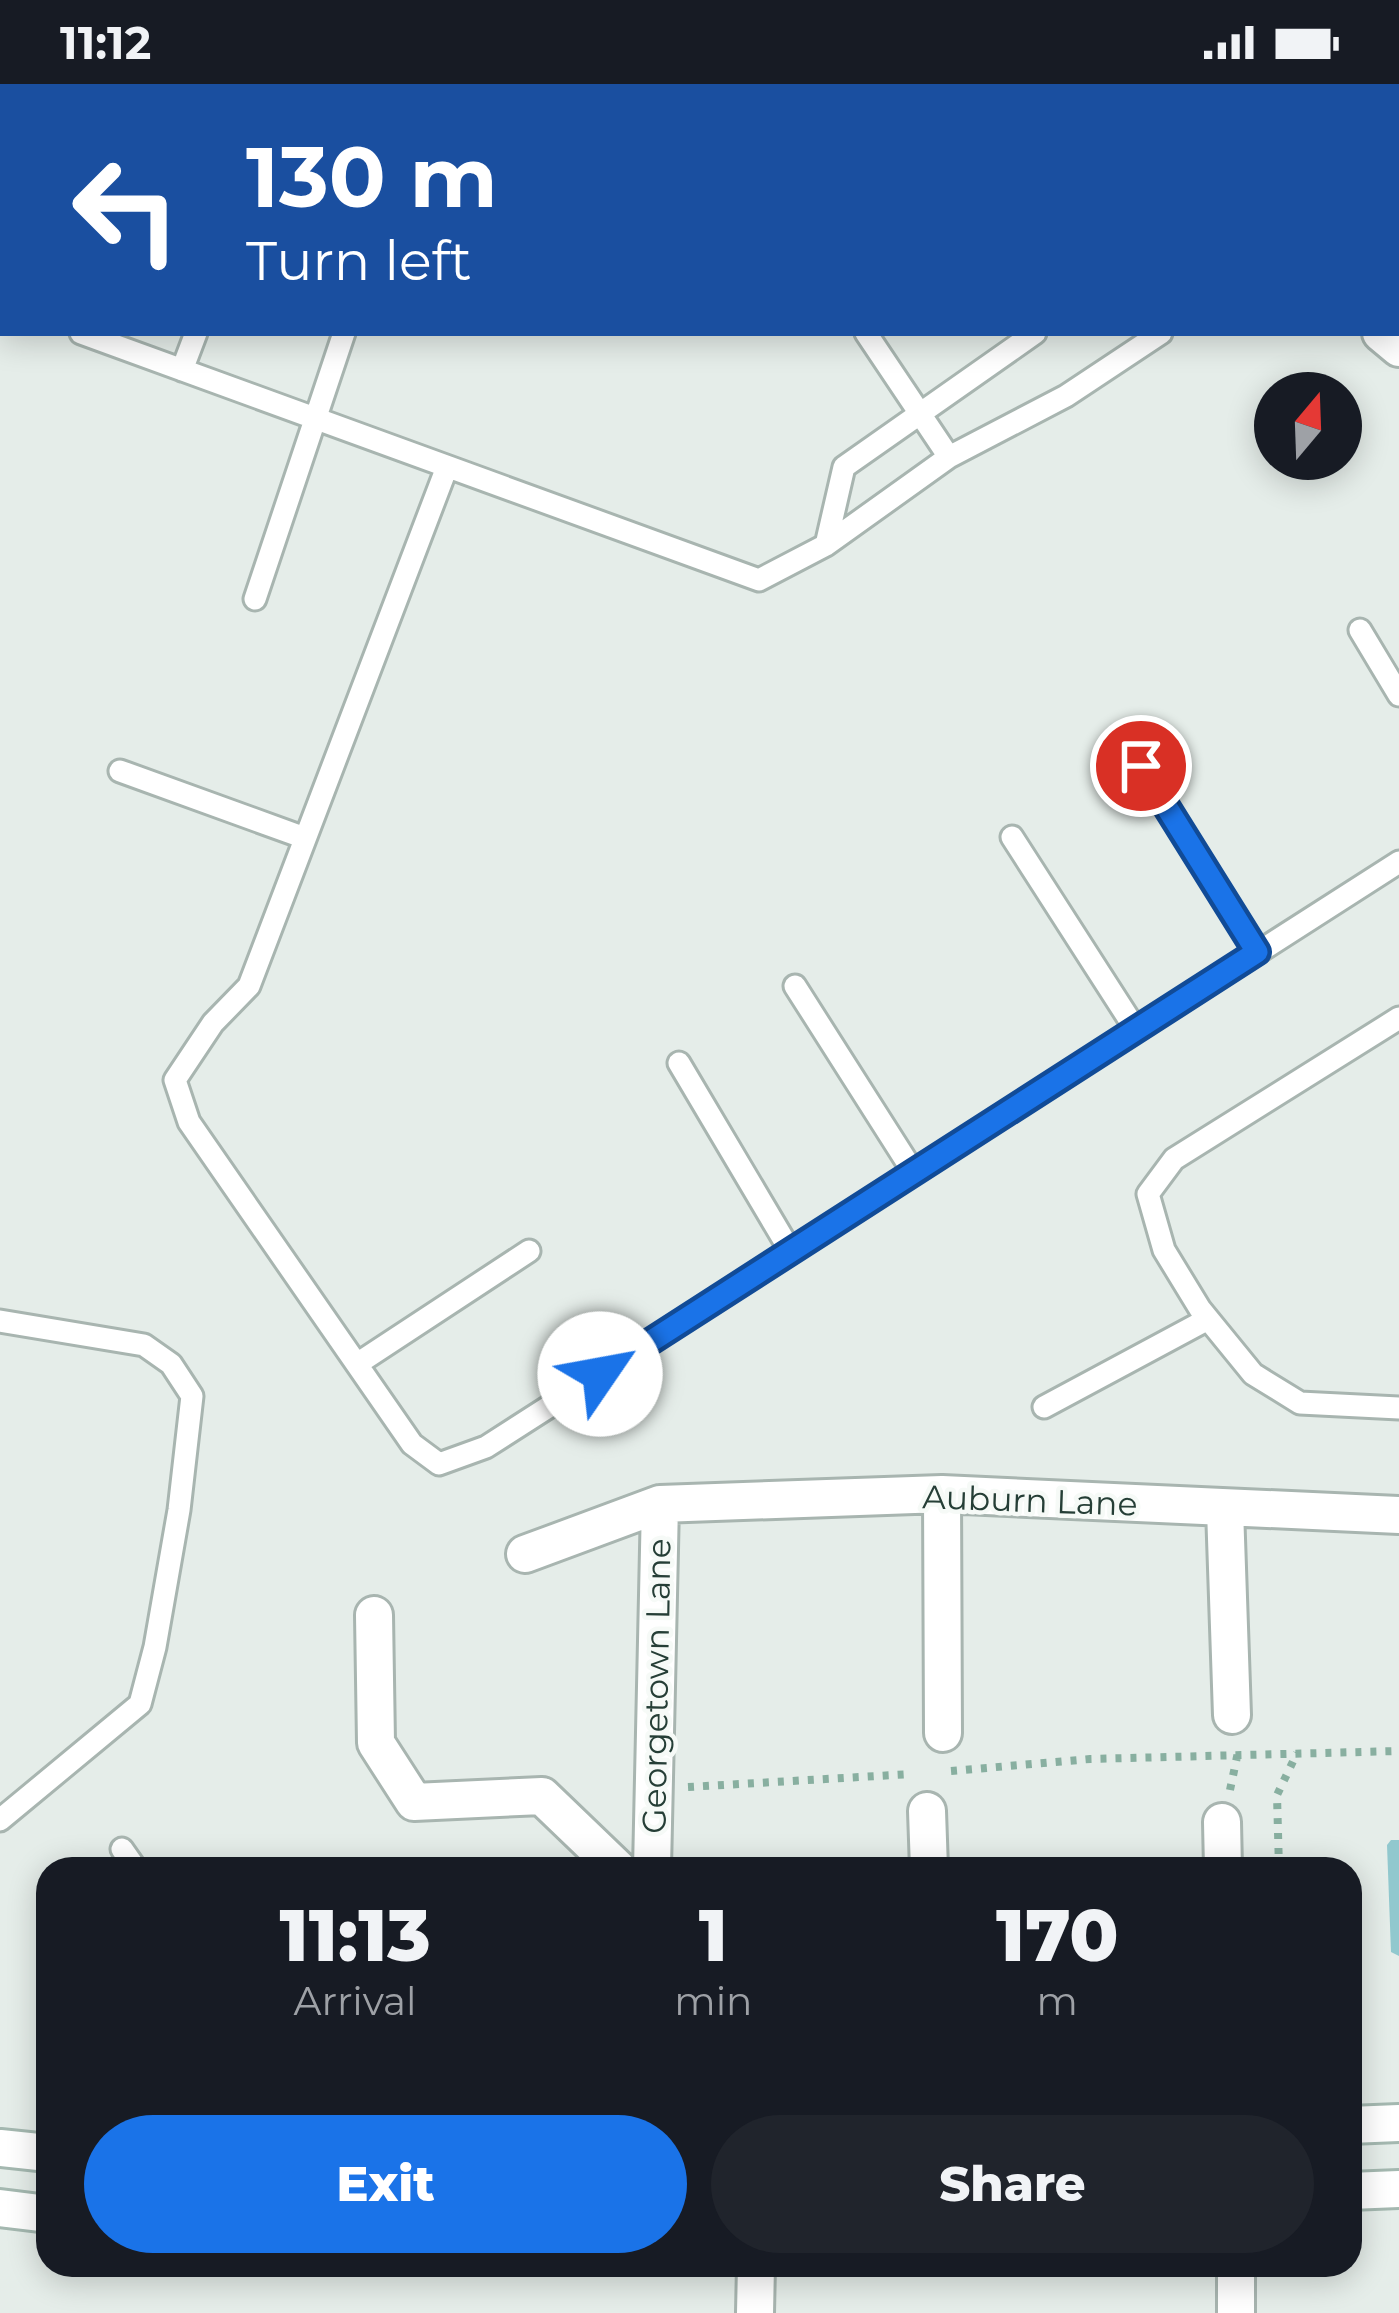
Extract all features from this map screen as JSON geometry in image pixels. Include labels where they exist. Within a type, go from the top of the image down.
[{"type":"street","name":"Auburn Lane","points":[[526,1555],[660,1504],[942,1494],[1399,1515]]},
{"type":"street","points":[[942,1494],[943,1733]]},
{"type":"street","name":"Georgetown Lane","points":[[652,1857],[660,1504]]},
{"type":"street","points":[[1226,1508],[1232,1715]]},
{"type":"street","points":[[374,1615],[376,1743],[414,1802],[542,1796],[606,1857]]},
{"type":"street","points":[[926,1811],[928,1857]]},
{"type":"street","points":[[1222,1822],[1223,1857]]},
{"type":"street","points":[[1362,2125],[1399,2123]]},
{"type":"street","points":[[0,2148],[36,2152]]},
{"type":"street","points":[[1362,2191],[1399,2189]]},
{"type":"street","points":[[0,2208],[36,2212]]},
{"type":"street","points":[[755,2313],[756,2277]]},
{"type":"street","points":[[1236,2277],[1236,2313]]},
{"type":"lane","points":[[89,336],[759,580],[826,545],[949,458],[1066,397],[1157,336]]},
{"type":"lane","points":[[182,370],[195,336]]},
{"type":"lane","points":[[255,599],[343,336]]},
{"type":"lane","points":[[868,336],[949,458]]},
{"type":"lane","points":[[826,545],[844,467],[1031,336]]},
{"type":"lane","points":[[447,466],[249,986],[213,1023],[175,1080],[189,1122],[412,1444],[439,1464],[485,1447],[1399,862]]},
{"type":"lane","points":[[1360,630],[1399,695]]},
{"type":"lane","points":[[1141,766],[1257,952]]},
{"type":"lane","points":[[120,771],[305,838]]},
{"type":"lane","points":[[1012,837],[1136,1030]]},
{"type":"lane","points":[[795,986],[914,1173]]},
{"type":"lane","points":[[1399,1018],[1174,1159],[1148,1194],[1164,1250],[1208,1319],[1253,1374],[1300,1403],[1399,1408]]},
{"type":"lane","points":[[679,1063],[791,1252]]},
{"type":"lane","points":[[357,1364],[529,1251]]},
{"type":"lane","points":[[1044,1407],[1208,1319]]},
{"type":"lane","points":[[0,1321],[144,1346],[172,1364],[192,1396],[179,1510],[140,1704],[0,1820]]},
{"type":"lane","points":[[122,1850],[127,1857]]},
{"type":"path","points":[[1222,1822],[1238,1756],[1232,1715]]},
{"type":"path","points":[[944,1772],[1090,1759],[1399,1750]]},
{"type":"path","points":[[1279,1857],[1277,1795],[1297,1753]]},
{"type":"path","points":[[653,1789],[922,1773]]},
{"type":"water","points":[[1399,1840],[1399,1956],[1391,1952],[1387,1845]]},
{"type":"route","points":[[600,1374],[1257,952],[1141,766]]}]
